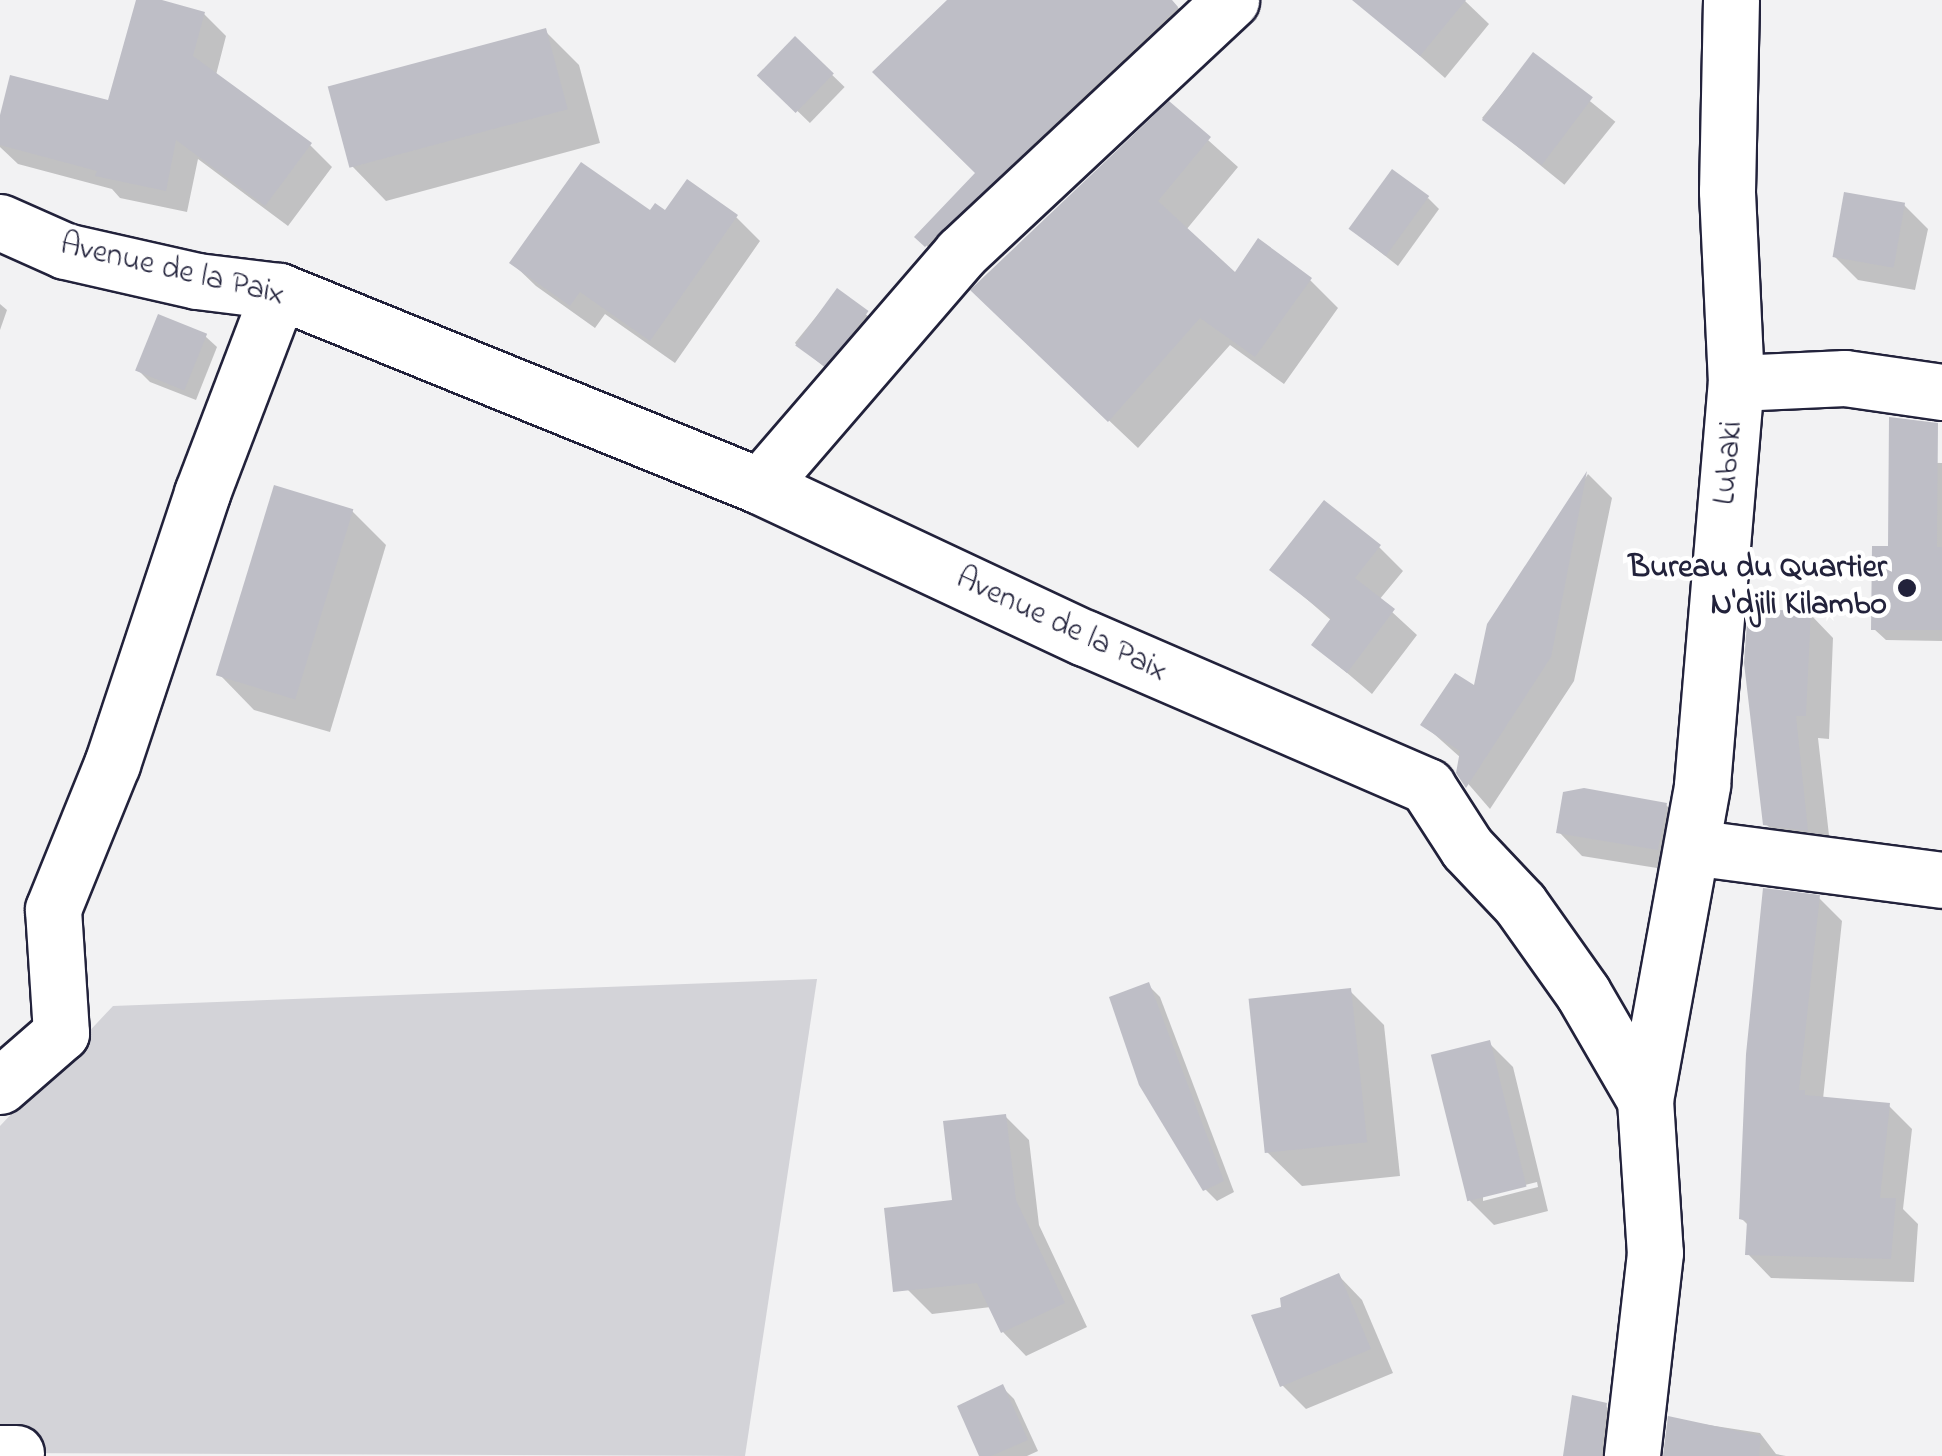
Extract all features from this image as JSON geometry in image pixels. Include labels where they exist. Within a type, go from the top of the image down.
[{"type":"street","points":[[760,486],[961,253],[1231,0]]},
{"type":"street","name":"Lubaki","points":[[1645,1100],[1702,785],[1736,383],[1727,191],[1731,0]]},
{"type":"street","name":"Avenue de la Paix","points":[[0,222],[65,251],[197,281],[279,292],[760,486],[1085,638],[1427,786],[1468,848],[1520,904],[1583,992],[1645,1100],[1655,1253],[1632,1456]]},
{"type":"street","points":[[0,1086],[61,1033],[53,909],[112,764],[202,493],[279,292]]},
{"type":"street","points":[[1736,383],[1845,378],[1942,392]]},
{"type":"street","points":[[1692,847],[1942,880]]},
{"type":"shaded area","points":[[817,979],[745,1456],[0,1453],[0,1126],[113,1006]]},
{"type":"building","points":[[136,0],[162,0],[205,12],[193,56],[312,143],[265,206],[176,140],[166,191],[95,176],[97,171],[0,145],[0,115],[10,75],[108,100]]},
{"type":"building","points":[[947,0],[1172,0],[1178,7],[925,247],[914,237],[975,173],[872,72]]},
{"type":"building","points":[[1352,0],[1466,0],[1420,56]]},
{"type":"building","points":[[546,28],[568,109],[349,168],[328,86]]},
{"type":"building","points":[[795,36],[834,74],[796,113],[757,76]]},
{"type":"building","points":[[1533,52],[1593,97],[1542,165],[1482,120]]},
{"type":"building","points":[[1169,101],[1211,137],[1158,201],[1235,272],[1258,238],[1312,278],[1255,357],[1200,318],[1108,422],[970,290]]},
{"type":"building","points":[[581,162],[650,210],[655,203],[665,210],[687,179],[738,215],[650,341],[580,292],[570,306],[509,263]]},
{"type":"building","points":[[1392,169],[1429,196],[1386,256],[1349,229]]},
{"type":"building","points":[[1844,192],[1905,203],[1894,268],[1833,257]]},
{"type":"building","points":[[837,288],[869,311],[827,368],[795,345]]},
{"type":"building","points":[[158,314],[207,334],[184,390],[135,371]]},
{"type":"building","points":[[1889,417],[1938,423],[1937,547],[1942,547],[1942,630],[1871,630],[1872,546],[1888,546]]},
{"type":"building","points":[[1587,471],[1551,657],[1466,788],[1456,773],[1460,751],[1420,725],[1455,673],[1474,685],[1487,624]]},
{"type":"building","points":[[274,485],[353,509],[295,700],[216,675]]},
{"type":"building","points":[[1324,500],[1381,545],[1355,578],[1395,609],[1347,673],[1311,645],[1331,618],[1269,570]]},
{"type":"building","points":[[1748,609],[1811,611],[1806,716],[1796,716],[1808,831],[1763,825],[1744,663]]},
{"type":"building","points":[[1584,788],[1667,803],[1658,850],[1556,833],[1563,792]]},
{"type":"building","points":[[1763,888],[1820,895],[1799,1090],[1805,1090],[1805,1095],[1890,1103],[1880,1198],[1896,1198],[1891,1259],[1745,1255],[1747,1221],[1739,1219],[1746,1054]]},
{"type":"building","points":[[1149,982],[1224,1181],[1203,1191],[1139,1085],[1109,997]]},
{"type":"building","points":[[1351,988],[1367,1142],[1265,1153],[1249,999]]},
{"type":"building","points":[[1490,1040],[1527,1187],[1467,1201],[1431,1055]]},
{"type":"building","points":[[1006,1114],[1016,1200],[1065,1303],[1001,1333],[977,1283],[893,1292],[884,1208],[952,1200],[943,1121]]},
{"type":"building","points":[[1339,1273],[1371,1349],[1280,1387],[1251,1315],[1281,1307],[1280,1298]]},
{"type":"building","points":[[1003,1384],[1028,1440],[991,1456],[979,1456],[957,1406]]},
{"type":"building","points":[[1572,1395],[1607,1403],[1601,1456],[1563,1456]]},
{"type":"building","points":[[1668,1416],[1761,1436],[1759,1456],[1663,1456]]},
{"type":"place","name":"Bureau du Quartier N'djili Kilambo","points":[[1907,588]]}]
